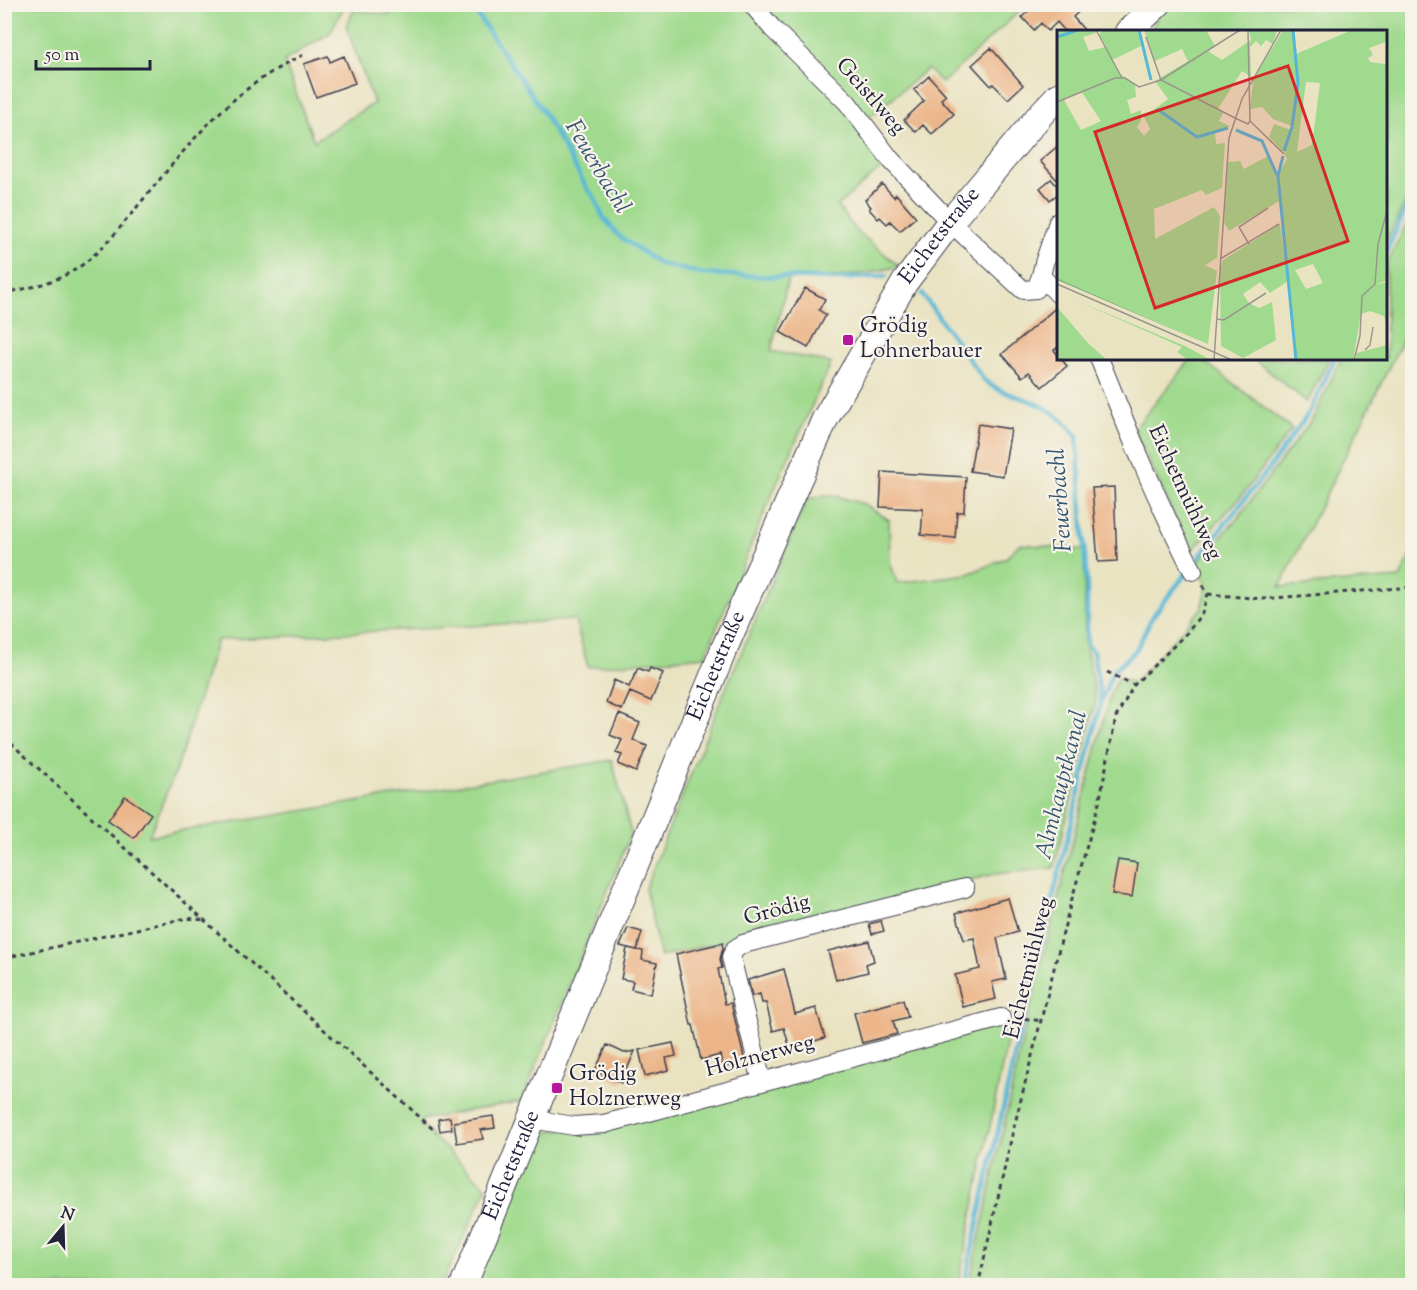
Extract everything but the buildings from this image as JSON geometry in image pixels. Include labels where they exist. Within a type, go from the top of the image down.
[{"type":"main road","points":[[1130,30],[1150,13]]},
{"type":"main road","name":"Eichetstraße","points":[[463,1286],[752,583],[825,419],[905,282],[950,222],[1057,98]]},
{"type":"street","name":"Geistlweg","points":[[752,4],[772,28],[847,102],[891,160],[950,222]]},
{"type":"street","points":[[950,222],[1023,290],[1036,289],[1057,227]]},
{"type":"street","points":[[1041,276],[1057,292]]},
{"type":"street","name":"Eichetmühlweg","points":[[1100,360],[1134,446],[1190,565]]},
{"type":"street","name":"Grödig","points":[[762,1082],[731,957],[735,949],[743,944],[965,888]]},
{"type":"street","name":"Holznerweg","points":[[531,1119],[574,1126],[604,1124],[1005,1017]]},
{"type":"path","points":[[4,293],[39,286],[81,266],[111,237],[211,119],[261,78],[303,55]]},
{"type":"path","name":"Eichetmühlweg","points":[[978,1286],[1041,1021],[1099,803],[1116,717],[1134,686],[1188,632],[1202,613],[1208,594],[1190,565]]},
{"type":"path","points":[[1208,594],[1262,598],[1413,587]]},
{"type":"path","points":[[1107,672],[1134,686]]},
{"type":"path","points":[[4,737],[436,1132]]},
{"type":"path","points":[[4,958],[187,918],[206,920]]},
{"type":"path","points":[[1005,1017],[1041,1021]]},
{"type":"green space","points":[[392,4],[1026,5],[942,83],[927,69],[859,126],[887,163],[837,206],[857,231],[899,266],[844,276],[788,279],[771,351],[831,363],[776,485],[705,656],[588,667],[575,620],[217,640],[179,762],[149,836],[612,760],[631,833],[522,1101],[424,1119],[420,1124],[487,1188],[441,1285],[5,1286],[5,5],[345,5],[330,33],[284,61],[314,141],[374,103],[346,26],[354,10],[390,15]]},
{"type":"green space","points":[[1172,5],[1412,5],[1412,189],[1387,240],[1387,30],[1152,30],[1157,17]]},
{"type":"green space","points":[[1412,213],[1412,321],[1280,587],[1400,578],[1412,553],[1412,1285],[969,1286],[1027,1020],[1110,695],[1118,678],[1134,683],[1201,609],[1207,585],[1196,564],[1237,519],[1313,418],[1341,360],[1387,360],[1387,263]]},
{"type":"green space","points":[[1190,360],[1203,360],[1292,429],[1243,494],[1191,552],[1134,429]]},
{"type":"green space","points":[[1255,360],[1328,360],[1307,402]]},
{"type":"green space","points":[[831,495],[864,504],[889,520],[890,561],[897,583],[968,574],[1006,558],[1019,544],[1084,550],[1085,643],[1096,700],[1054,868],[995,874],[660,957],[645,888],[718,707],[807,499]]},
{"type":"green space","points":[[1011,1022],[958,1285],[472,1286],[536,1136],[555,1130],[590,1131]]},
{"type":"waterway","name":"Feuerbachl","points":[[470,4],[542,110],[593,195],[603,217],[619,236],[660,264],[703,274],[837,279],[886,276]]},
{"type":"waterway","name":"Almhauptkanal","points":[[1387,250],[1412,196]]},
{"type":"waterway","name":"Feuerbachl","points":[[922,294],[984,380],[998,389],[1045,408],[1077,436],[1087,588],[1087,645],[1093,652],[1101,702]]},
{"type":"waterway","name":"Almhauptkanal","points":[[1193,564],[1268,470],[1310,411],[1334,360]]},
{"type":"waterway","name":"Almhauptkanal","points":[[964,1286],[1020,1031],[1101,702],[1113,671],[1136,650],[1152,617],[1188,571]]},
{"type":"place","name":"Grödig Lohnerbauer","points":[[848,340]]},
{"type":"place","name":"Grödig Holznerweg","points":[[557,1088]]}]
